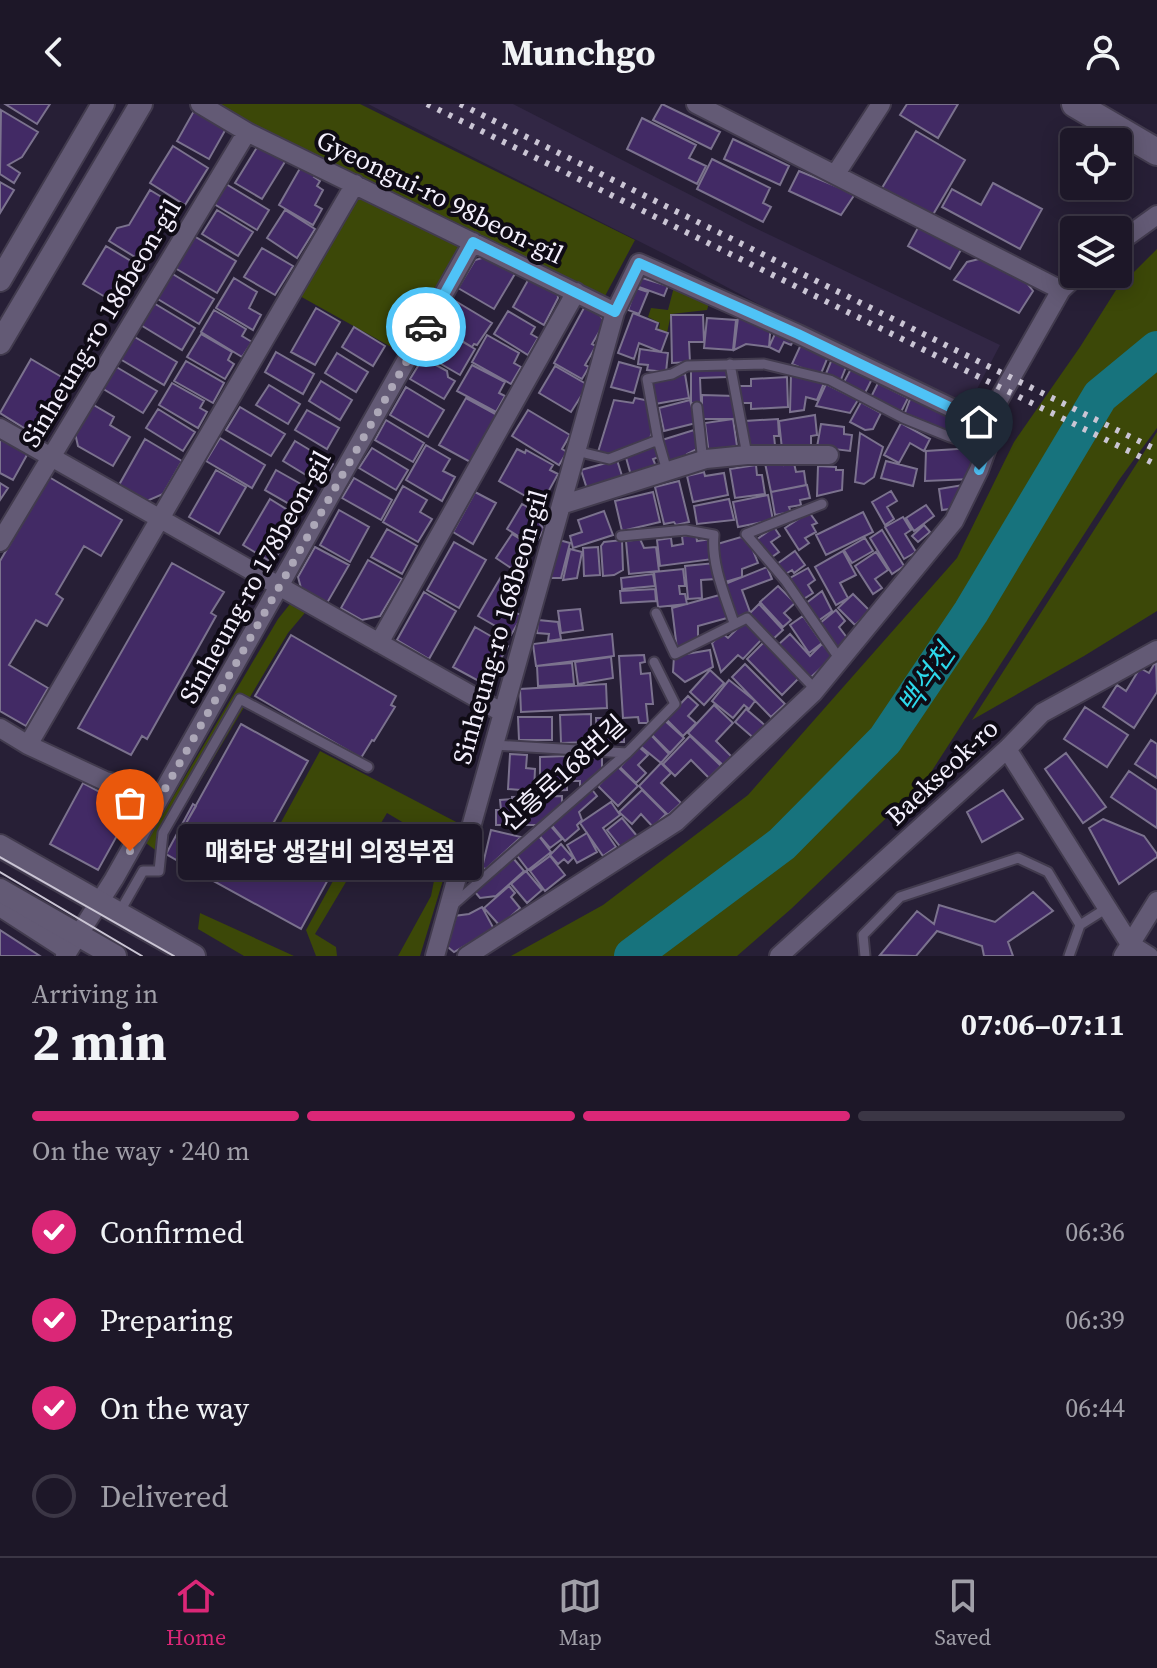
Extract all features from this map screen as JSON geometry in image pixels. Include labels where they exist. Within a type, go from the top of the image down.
[{"type":"main road","points":[[1075,104],[1157,152]]},
{"type":"street","points":[[0,280],[103,104]]},
{"type":"street","points":[[0,343],[141,104]]},
{"type":"street","name":"Gyeongui-ro 98beon-gil","points":[[200,104],[247,132],[615,312]]},
{"type":"street","points":[[467,956],[676,822],[816,690],[954,521],[987,448],[987,425],[1061,290],[696,104]]},
{"type":"street","points":[[835,175],[881,104]]},
{"type":"street","name":"Sinheung-ro 186beon-gil","points":[[0,542],[247,132]]},
{"type":"street","points":[[28,745],[355,184]]},
{"type":"street","points":[[1132,233],[1157,215]]},
{"type":"street","name":"Sinheung-ro 178beon-gil","points":[[70,947],[110,887],[473,242]]},
{"type":"street","name":"Sinheung-ro 168beon-gil","points":[[435,956],[615,312],[639,263],[798,334],[987,425]]},
{"type":"street","points":[[379,643],[576,292]]},
{"type":"street","points":[[0,428],[503,713]]},
{"type":"street","points":[[561,505],[706,459],[747,455],[829,455]]},
{"type":"street","name":"Baekseok-ro","points":[[779,956],[1007,749],[1042,713],[1157,650]]},
{"type":"street","points":[[0,728],[28,745],[105,781],[161,795]]},
{"type":"street","points":[[1007,749],[1107,908],[1126,950]]},
{"type":"street","points":[[0,846],[194,956]]},
{"type":"street","points":[[0,890],[70,947]]},
{"type":"street","points":[[1126,950],[1157,901]]},
{"type":"street","points":[[0,907],[70,947],[115,956]]},
{"type":"street","points":[[1126,950],[1149,956]]},
{"type":"lane","points":[[730,364],[747,455]]},
{"type":"lane","points":[[667,471],[647,379],[669,375],[687,366],[764,364],[830,380],[903,418],[987,448]]},
{"type":"lane","points":[[697,407],[702,453],[706,459]]},
{"type":"lane","points":[[576,451],[609,459],[658,440]]},
{"type":"lane","points":[[822,504],[746,534],[785,580],[841,661]]},
{"type":"lane","points":[[621,536],[686,530],[714,535],[713,545],[721,582],[734,623]]},
{"type":"lane","points":[[656,613],[675,654],[747,618],[816,690]]},
{"type":"lane","name":"신흥로168번길","points":[[448,909],[627,753],[675,704],[654,662]]},
{"type":"lane","points":[[119,913],[143,871],[159,871],[163,833],[240,699],[368,767]]},
{"type":"lane","points":[[494,745],[627,753]]},
{"type":"lane","points":[[865,956],[863,935],[900,897],[1018,858],[1048,872],[1080,925]]},
{"type":"lane","points":[[1069,956],[1080,925],[1107,908]]},
{"type":"shaded area","points":[[368,104],[513,104],[747,224],[1000,345],[977,389],[960,412],[678,261]]},
{"type":"green space","points":[[211,104],[360,104],[635,240],[605,296]]},
{"type":"green space","points":[[356,194],[464,244],[402,353],[298,295]]},
{"type":"green space","points":[[1157,249],[1157,428],[1119,480],[926,780],[791,909],[737,956],[511,956],[603,905],[748,795],[957,558],[1014,442],[1116,290],[1132,288],[1132,274]]},
{"type":"green space","points":[[675,283],[711,297],[707,310],[671,314],[667,333],[659,329],[660,323],[648,317],[651,308],[668,310]]},
{"type":"green space","points":[[1157,432],[1157,611],[972,720]]},
{"type":"green space","points":[[294,599],[309,608],[288,633],[158,852],[146,843],[278,619]]},
{"type":"green space","points":[[320,751],[460,824],[420,956],[398,956],[431,896],[441,845],[387,813],[315,934],[336,947],[337,956],[316,956],[306,930],[338,872],[284,838],[279,826]]},
{"type":"green space","points":[[200,913],[294,956],[244,956],[198,929]]},
{"type":"building","points":[[5,104],[50,104],[37,124]]},
{"type":"building","points":[[662,104],[720,132],[711,149],[653,120]]},
{"type":"building","points":[[907,104],[958,104],[938,138],[900,115]]},
{"type":"building","points":[[195,109],[227,127],[209,159],[177,141]]},
{"type":"building","points":[[1,110],[38,132],[22,157],[8,165],[20,173],[14,183],[0,174]]},
{"type":"building","points":[[642,118],[696,145],[689,158],[706,166],[697,184],[627,149]]},
{"type":"building","points":[[916,131],[965,160],[931,218],[882,188]]},
{"type":"building","points":[[733,139],[789,166],[780,185],[724,159]]},
{"type":"building","points":[[259,144],[286,160],[262,199],[235,183]]},
{"type":"building","points":[[173,146],[208,168],[185,205],[150,183]]},
{"type":"building","points":[[712,159],[770,188],[763,203],[771,207],[763,222],[697,189]]},
{"type":"building","points":[[303,163],[317,171],[314,177],[320,181],[317,186],[323,190],[315,205],[322,209],[313,225],[279,205]]},
{"type":"building","points":[[799,171],[855,194],[841,215],[789,191]]},
{"type":"building","points":[[0,182],[14,190],[0,213]]},
{"type":"building","points":[[993,183],[1042,209],[1020,249],[942,207],[952,189],[981,205]]},
{"type":"building","points":[[226,184],[269,210],[257,230],[214,204]]},
{"type":"building","points":[[150,190],[178,207],[143,262],[109,241],[117,228],[129,225]]},
{"type":"building","points":[[217,210],[253,232],[238,256],[202,234]]},
{"type":"building","points":[[285,210],[315,229],[297,258],[267,238]]},
{"type":"building","points":[[920,224],[962,248],[950,269],[908,246]]},
{"type":"building","points":[[194,236],[236,261],[217,293],[175,268]]},
{"type":"building","points":[[106,246],[141,267],[119,305],[83,284]]},
{"type":"building","points":[[262,248],[293,266],[275,295],[244,277]]},
{"type":"building","points":[[489,256],[516,272],[494,309],[458,288],[475,260]]},
{"type":"building","points":[[987,257],[1020,274],[1033,291],[1019,313],[954,280],[967,262]]},
{"type":"building","points":[[171,273],[214,299],[199,324],[156,298]]},
{"type":"building","points":[[532,273],[557,287],[558,298],[544,325],[513,307]]},
{"type":"building","points":[[639,277],[668,286],[664,296],[636,286]]},
{"type":"building","points":[[234,278],[257,292],[249,308],[261,315],[253,330],[216,308]]},
{"type":"building","points":[[636,288],[648,292],[639,314],[628,310]]},
{"type":"building","points":[[452,299],[492,323],[477,345],[472,347],[441,328],[443,325],[439,321]]},
{"type":"building","points":[[152,302],[195,328],[182,350],[139,324]]},
{"type":"building","points":[[585,306],[599,314],[605,322],[592,344],[596,346],[585,365],[589,367],[582,379],[554,363]]},
{"type":"building","points":[[316,308],[340,322],[315,365],[291,352]]},
{"type":"building","points":[[214,310],[246,329],[242,336],[252,342],[242,357],[201,332]]},
{"type":"building","points":[[508,311],[535,327],[531,334],[538,338],[528,355],[494,334]]},
{"type":"building","points":[[633,313],[658,323],[656,329],[668,333],[661,352],[639,343],[634,359],[618,353]]},
{"type":"building","points":[[671,315],[703,315],[704,342],[689,342],[690,362],[672,363]]},
{"type":"building","points":[[707,318],[736,320],[733,350],[704,348]]},
{"type":"building","points":[[738,318],[771,322],[769,347],[746,344],[734,350]]},
{"type":"building","points":[[354,327],[385,346],[373,366],[342,347]]},
{"type":"building","points":[[778,327],[796,336],[791,345],[784,342],[779,352],[769,347]]},
{"type":"building","points":[[444,331],[475,349],[460,375],[422,353],[434,333],[441,337]]},
{"type":"building","points":[[201,334],[232,352],[228,360],[234,364],[225,379],[187,357]]},
{"type":"building","points":[[487,335],[519,353],[514,363],[521,367],[511,384],[472,362]]},
{"type":"building","points":[[133,336],[177,362],[164,385],[120,359]]},
{"type":"building","points":[[803,340],[830,352],[820,376],[792,364]]},
{"type":"building","points":[[640,349],[668,353],[666,372],[647,370],[648,365],[638,364]]},
{"type":"building","points":[[276,352],[314,374],[303,394],[265,372]]},
{"type":"building","points":[[337,353],[368,372],[356,392],[325,373]]},
{"type":"building","points":[[834,354],[846,367],[840,382],[825,376]]},
{"type":"building","points":[[423,358],[447,371],[448,377],[455,381],[444,399],[410,379]]},
{"type":"building","points":[[31,359],[70,382],[37,436],[0,413]]},
{"type":"building","points":[[186,361],[224,383],[213,403],[174,381]]},
{"type":"building","points":[[619,362],[641,368],[634,393],[611,387]]},
{"type":"building","points":[[113,365],[157,391],[143,413],[100,387]]},
{"type":"building","points":[[472,365],[505,382],[499,393],[505,396],[496,412],[457,391]]},
{"type":"building","points":[[853,365],[874,375],[865,393],[844,382]]},
{"type":"building","points":[[555,366],[588,385],[571,412],[539,393]]},
{"type":"building","points":[[727,366],[727,377],[700,378],[701,403],[691,403],[691,367]]},
{"type":"building","points":[[685,374],[689,398],[655,404],[650,381]]},
{"type":"building","points":[[791,374],[824,383],[817,400],[806,397],[804,410],[790,412]]},
{"type":"building","points":[[787,377],[788,407],[751,409],[751,403],[739,403],[738,386],[751,386],[751,379]]},
{"type":"building","points":[[321,381],[352,400],[340,420],[309,401]]},
{"type":"building","points":[[172,383],[204,401],[200,408],[207,412],[198,428],[159,405]]},
{"type":"building","points":[[878,383],[908,398],[900,414],[870,399]]},
{"type":"building","points":[[826,384],[858,400],[850,413],[816,406]]},
{"type":"building","points":[[269,385],[300,404],[288,424],[256,405]]},
{"type":"building","points":[[406,387],[444,410],[428,437],[390,415]]},
{"type":"building","points":[[912,394],[958,411],[949,436],[903,418]]},
{"type":"building","points":[[702,395],[735,396],[735,419],[702,419]]},
{"type":"building","points":[[466,398],[499,416],[472,463],[439,445]]},
{"type":"building","points":[[635,398],[650,401],[653,425],[650,440],[610,455],[598,452],[614,400],[633,403]]},
{"type":"building","points":[[690,400],[696,423],[664,431],[659,408]]},
{"type":"building","points":[[861,402],[881,413],[873,429],[865,430],[850,422]]},
{"type":"building","points":[[92,404],[114,417],[110,425],[130,437],[113,466],[78,446],[75,433]]},
{"type":"building","points":[[240,407],[285,434],[271,456],[226,430]]},
{"type":"building","points":[[158,409],[195,432],[183,451],[146,428]]},
{"type":"building","points":[[307,410],[339,428],[327,449],[295,430]]},
{"type":"building","points":[[528,410],[570,435],[562,449],[567,452],[559,465],[512,436]]},
{"type":"building","points":[[815,415],[817,435],[811,436],[811,445],[782,449],[779,421]]},
{"type":"building","points":[[733,419],[737,446],[725,448],[725,453],[709,455],[705,423]]},
{"type":"building","points":[[778,419],[779,436],[774,436],[775,445],[748,448],[745,421]]},
{"type":"building","points":[[386,420],[424,443],[413,462],[375,440]]},
{"type":"building","points":[[901,423],[930,439],[924,451],[910,443],[899,463],[884,455]]},
{"type":"building","points":[[821,424],[844,427],[844,434],[852,435],[850,451],[817,447]]},
{"type":"building","points":[[694,430],[699,448],[687,454],[688,458],[669,464],[662,440]]},
{"type":"building","points":[[860,433],[883,447],[874,477],[864,484],[855,482]]},
{"type":"building","points":[[0,436],[28,453],[13,480],[0,473]]},
{"type":"building","points":[[220,438],[265,465],[252,488],[206,461]]},
{"type":"building","points":[[145,439],[182,461],[163,494],[147,501],[119,485]]},
{"type":"building","points":[[295,441],[333,464],[321,484],[283,461]]},
{"type":"building","points":[[426,445],[450,459],[443,471],[455,477],[442,501],[406,480]]},
{"type":"building","points":[[656,445],[659,457],[653,459],[656,466],[632,479],[625,454]]},
{"type":"building","points":[[372,448],[408,470],[396,490],[359,468]]},
{"type":"building","points":[[973,448],[972,479],[925,481],[926,451]]},
{"type":"building","points":[[517,449],[525,453],[526,450],[553,465],[550,470],[558,474],[541,505],[499,481]]},
{"type":"building","points":[[617,460],[624,482],[588,492],[581,470]]},
{"type":"building","points":[[783,460],[784,465],[794,463],[796,472],[804,471],[806,485],[771,492],[765,463]]},
{"type":"building","points":[[886,461],[917,469],[913,486],[881,478]]},
{"type":"building","points":[[756,465],[757,475],[762,475],[765,494],[735,498],[730,469]]},
{"type":"building","points":[[818,466],[843,470],[842,490],[817,496]]},
{"type":"building","points":[[216,470],[246,487],[219,534],[189,517]]},
{"type":"building","points":[[276,470],[315,492],[303,512],[265,490]]},
{"type":"building","points":[[704,472],[705,476],[724,473],[728,495],[693,502],[687,476]]},
{"type":"building","points":[[49,477],[122,520],[101,556],[84,546],[56,594],[63,599],[47,626],[36,620],[9,665],[48,688],[26,726],[0,711],[0,561]]},
{"type":"building","points":[[354,478],[392,500],[381,520],[342,498]]},
{"type":"building","points":[[679,481],[689,522],[664,524],[655,487]]},
{"type":"building","points":[[0,483],[8,488],[0,500]]},
{"type":"building","points":[[807,485],[810,498],[800,500],[801,505],[789,507],[791,512],[775,515],[771,492]]},
{"type":"building","points":[[963,485],[956,508],[942,510],[939,489]]},
{"type":"building","points":[[403,486],[427,500],[420,512],[432,519],[418,542],[383,522]]},
{"type":"building","points":[[891,491],[897,501],[887,507],[894,519],[885,525],[872,502]]},
{"type":"building","points":[[475,492],[496,503],[473,544],[453,532]]},
{"type":"building","points":[[653,492],[660,522],[622,531],[615,501]]},
{"type":"building","points":[[768,495],[773,520],[738,527],[733,502]]},
{"type":"building","points":[[270,499],[299,517],[276,558],[268,560],[243,545]]},
{"type":"building","points":[[729,499],[734,520],[697,524],[694,506]]},
{"type":"building","points":[[522,504],[545,517],[540,524],[544,529],[534,546],[507,529]]},
{"type":"building","points":[[926,505],[934,516],[914,531],[906,518]]},
{"type":"building","points":[[339,510],[369,527],[350,562],[320,545]]},
{"type":"building","points":[[604,511],[613,535],[573,548],[570,536],[582,532],[578,520]]},
{"type":"building","points":[[809,512],[817,523],[812,525],[816,532],[805,538],[809,543],[799,550],[785,528]]},
{"type":"building","points":[[863,512],[873,532],[826,555],[816,535]]},
{"type":"building","points":[[903,517],[911,530],[905,534],[916,552],[904,559],[885,527]]},
{"type":"building","points":[[924,525],[930,532],[918,542],[912,536]]},
{"type":"building","points":[[774,527],[780,536],[771,542],[779,552],[769,559],[756,540]]},
{"type":"building","points":[[387,529],[417,546],[402,574],[371,557]]},
{"type":"building","points":[[882,530],[904,566],[892,574],[870,538]]},
{"type":"building","points":[[512,534],[533,547],[523,576],[496,558]]},
{"type":"building","points":[[696,534],[697,541],[711,539],[713,559],[660,566],[657,540],[671,538],[672,546],[683,544],[682,536]]},
{"type":"building","points":[[741,537],[750,543],[758,563],[742,569],[742,577],[725,582],[714,545]]},
{"type":"building","points":[[865,538],[873,551],[852,563],[844,550]]},
{"type":"building","points":[[640,539],[644,548],[656,547],[659,571],[629,574],[626,541]]},
{"type":"building","points":[[559,540],[570,543],[561,578],[550,578]]},
{"type":"building","points":[[622,540],[623,570],[603,576],[601,546],[604,542]]},
{"type":"building","points":[[454,542],[486,560],[459,608],[427,590]]},
{"type":"building","points":[[315,547],[349,565],[327,603],[301,588],[298,577]]},
{"type":"building","points":[[598,547],[600,575],[584,576],[583,548]]},
{"type":"building","points":[[570,549],[582,552],[577,578],[563,580]]},
{"type":"building","points":[[795,551],[805,565],[794,573],[792,570],[784,575],[777,564]]},
{"type":"building","points":[[843,551],[856,575],[840,583],[848,598],[836,605],[815,567]]},
{"type":"building","points":[[876,552],[888,570],[875,579],[882,588],[873,594],[855,566]]},
{"type":"building","points":[[368,560],[402,579],[380,616],[362,620],[341,608]]},
{"type":"building","points":[[172,563],[224,592],[211,613],[216,616],[147,739],[142,736],[131,755],[78,728]]},
{"type":"building","points":[[715,563],[716,579],[701,580],[702,598],[688,599],[685,566]]},
{"type":"building","points":[[767,567],[772,579],[742,590],[750,612],[737,617],[725,584]]},
{"type":"building","points":[[808,568],[815,580],[808,585],[813,593],[802,600],[790,578]]},
{"type":"building","points":[[683,569],[685,586],[679,586],[687,604],[658,607],[654,572]]},
{"type":"building","points":[[653,574],[655,586],[622,589],[621,578]]},
{"type":"building","points":[[502,575],[523,587],[510,609],[522,616],[511,635],[478,616]]},
{"type":"building","points":[[778,586],[795,603],[784,613],[791,620],[783,627],[760,602]]},
{"type":"building","points":[[655,589],[656,601],[621,603],[620,591]]},
{"type":"building","points":[[822,591],[832,611],[818,621],[805,604]]},
{"type":"building","points":[[424,592],[456,611],[429,659],[397,640]]},
{"type":"building","points":[[723,594],[727,618],[698,626],[698,637],[677,649],[672,608]]},
{"type":"building","points":[[853,594],[870,611],[855,625],[838,608]]},
{"type":"building","points":[[759,604],[783,630],[772,640],[748,615]]},
{"type":"building","points":[[580,609],[583,630],[561,633],[558,611]]},
{"type":"building","points":[[836,610],[845,621],[839,627],[848,639],[838,648],[819,624]]},
{"type":"building","points":[[803,616],[822,643],[809,653],[790,625]]},
{"type":"building","points":[[538,620],[558,622],[561,639],[548,641],[549,634],[537,633]]},
{"type":"building","points":[[746,620],[764,637],[743,659],[738,655],[721,672],[712,643],[722,633],[728,638]]},
{"type":"building","points":[[475,627],[508,646],[486,685],[453,667]]},
{"type":"building","points":[[612,634],[614,656],[536,666],[533,644]]},
{"type":"building","points":[[790,634],[810,656],[822,644],[834,656],[810,678],[779,644]]},
{"type":"building","points":[[291,635],[396,696],[391,705],[395,707],[361,758],[255,696]]},
{"type":"building","points":[[766,640],[801,676],[782,695],[747,659]]},
{"type":"building","points":[[710,650],[713,667],[685,682],[673,672],[674,656]]},
{"type":"building","points":[[644,655],[645,662],[640,663],[641,674],[650,673],[653,704],[646,704],[648,723],[639,723],[638,717],[623,718],[619,656]]},
{"type":"building","points":[[611,657],[613,678],[578,684],[575,662]]},
{"type":"building","points":[[1156,661],[1157,692],[1134,728],[1103,707],[1117,685],[1126,691],[1140,668],[1149,673]]},
{"type":"building","points":[[572,663],[574,684],[538,686],[537,666]]},
{"type":"building","points":[[745,664],[785,704],[771,717],[732,677]]},
{"type":"building","points":[[710,670],[724,683],[704,705],[690,692]]},
{"type":"building","points":[[729,680],[755,701],[749,709],[744,705],[733,718],[712,701]]},
{"type":"building","points":[[606,684],[607,708],[521,712],[520,689]]},
{"type":"building","points":[[688,696],[698,705],[688,716],[696,723],[683,736],[666,719]]},
{"type":"building","points":[[714,705],[733,723],[716,741],[732,757],[724,766],[688,733]]},
{"type":"building","points":[[1085,707],[1128,735],[1107,767],[1064,739]]},
{"type":"building","points":[[746,709],[767,727],[756,740],[735,722]]},
{"type":"building","points":[[591,714],[591,742],[561,743],[560,715]]},
{"type":"building","points":[[518,717],[552,717],[552,740],[519,740]]},
{"type":"building","points":[[596,718],[616,718],[624,733],[624,742],[597,742]]},
{"type":"building","points":[[663,719],[684,738],[670,753],[650,733]]},
{"type":"building","points":[[241,724],[308,761],[264,840],[330,876],[301,929],[199,873],[189,871],[186,865],[195,844],[186,839],[192,828],[185,825]]},
{"type":"building","points":[[650,734],[669,754],[661,763],[639,745]]},
{"type":"building","points":[[690,736],[721,766],[709,778],[691,760],[675,776],[663,764]]},
{"type":"building","points":[[1151,740],[1157,744],[1157,778],[1135,764]]},
{"type":"building","points":[[639,747],[648,755],[638,765],[646,773],[636,783],[620,767]]},
{"type":"building","points":[[1066,753],[1106,807],[1083,823],[1045,769]]},
{"type":"building","points":[[510,754],[527,755],[526,768],[535,769],[534,791],[508,789]]},
{"type":"building","points":[[566,756],[567,790],[540,791],[540,757]]},
{"type":"building","points":[[571,758],[602,758],[602,772],[580,792],[580,781],[571,781]]},
{"type":"building","points":[[661,763],[671,773],[661,783],[681,803],[668,815],[639,786]]},
{"type":"building","points":[[617,766],[638,786],[618,806],[598,786]]},
{"type":"building","points":[[1129,771],[1157,790],[1157,828],[1111,797]]},
{"type":"building","points":[[83,783],[117,801],[124,823],[98,870],[50,844]]},
{"type":"building","points":[[590,787],[597,796],[579,812],[582,820],[577,825],[579,829],[565,841],[549,822]]},
{"type":"building","points":[[642,790],[666,814],[653,827],[641,814],[632,824],[619,812]]},
{"type":"building","points":[[1003,790],[1023,819],[982,842],[967,812]]},
{"type":"building","points":[[562,796],[562,810],[542,825],[496,825],[496,810],[501,810],[500,800]]},
{"type":"building","points":[[611,802],[620,815],[603,828],[616,847],[603,856],[580,823]]},
{"type":"building","points":[[193,804],[196,806],[185,825],[192,828],[186,839],[195,844],[191,851],[187,849],[180,862],[166,854]]},
{"type":"building","points":[[622,818],[637,836],[622,849],[607,830]]},
{"type":"building","points":[[1103,819],[1144,836],[1157,854],[1119,884],[1089,828]]},
{"type":"building","points":[[549,824],[562,839],[550,848],[537,833]]},
{"type":"building","points":[[491,830],[521,837],[486,869],[482,868]]},
{"type":"building","points":[[587,833],[597,852],[577,863],[567,845]]},
{"type":"building","points":[[538,835],[551,852],[528,870],[515,853]]},
{"type":"building","points":[[561,844],[573,858],[568,863],[564,859],[558,864],[550,855]]},
{"type":"building","points":[[550,856],[565,875],[545,891],[530,871]]},
{"type":"building","points":[[513,858],[524,871],[496,896],[480,898],[475,892]]},
{"type":"building","points":[[526,871],[542,890],[527,903],[511,884]]},
{"type":"building","points":[[509,886],[515,893],[511,897],[520,908],[500,926],[484,908]]},
{"type":"building","points":[[1033,892],[1053,911],[1008,942],[1013,956],[984,956],[982,946],[937,931],[916,956],[880,955],[917,911],[934,924],[939,905],[995,922]]},
{"type":"building","points":[[482,907],[494,929],[454,952],[444,944],[454,916],[469,914]]},
{"type":"building","points":[[0,930],[40,956],[0,956]]},
{"type":"waterway","name":"백석천","points":[[632,956],[782,844],[885,740],[971,612],[1100,396],[1157,349]]},
{"type":"tram line","points":[[0,857],[174,956]]},
{"type":"tram line","points":[[0,872],[142,956]]},
{"type":"railway","points":[[427,104],[1157,465]]},
{"type":"railway","points":[[460,104],[1157,450]]},
{"type":"way so far","points":[[130,851],[426,327]]},
{"type":"place","name":"매화당 생갈비 의정부점","points":[[130,851]]},
{"type":"route","points":[[426,327],[473,242],[615,312],[639,263],[798,334],[987,425],[987,448],[979,470]]}]
